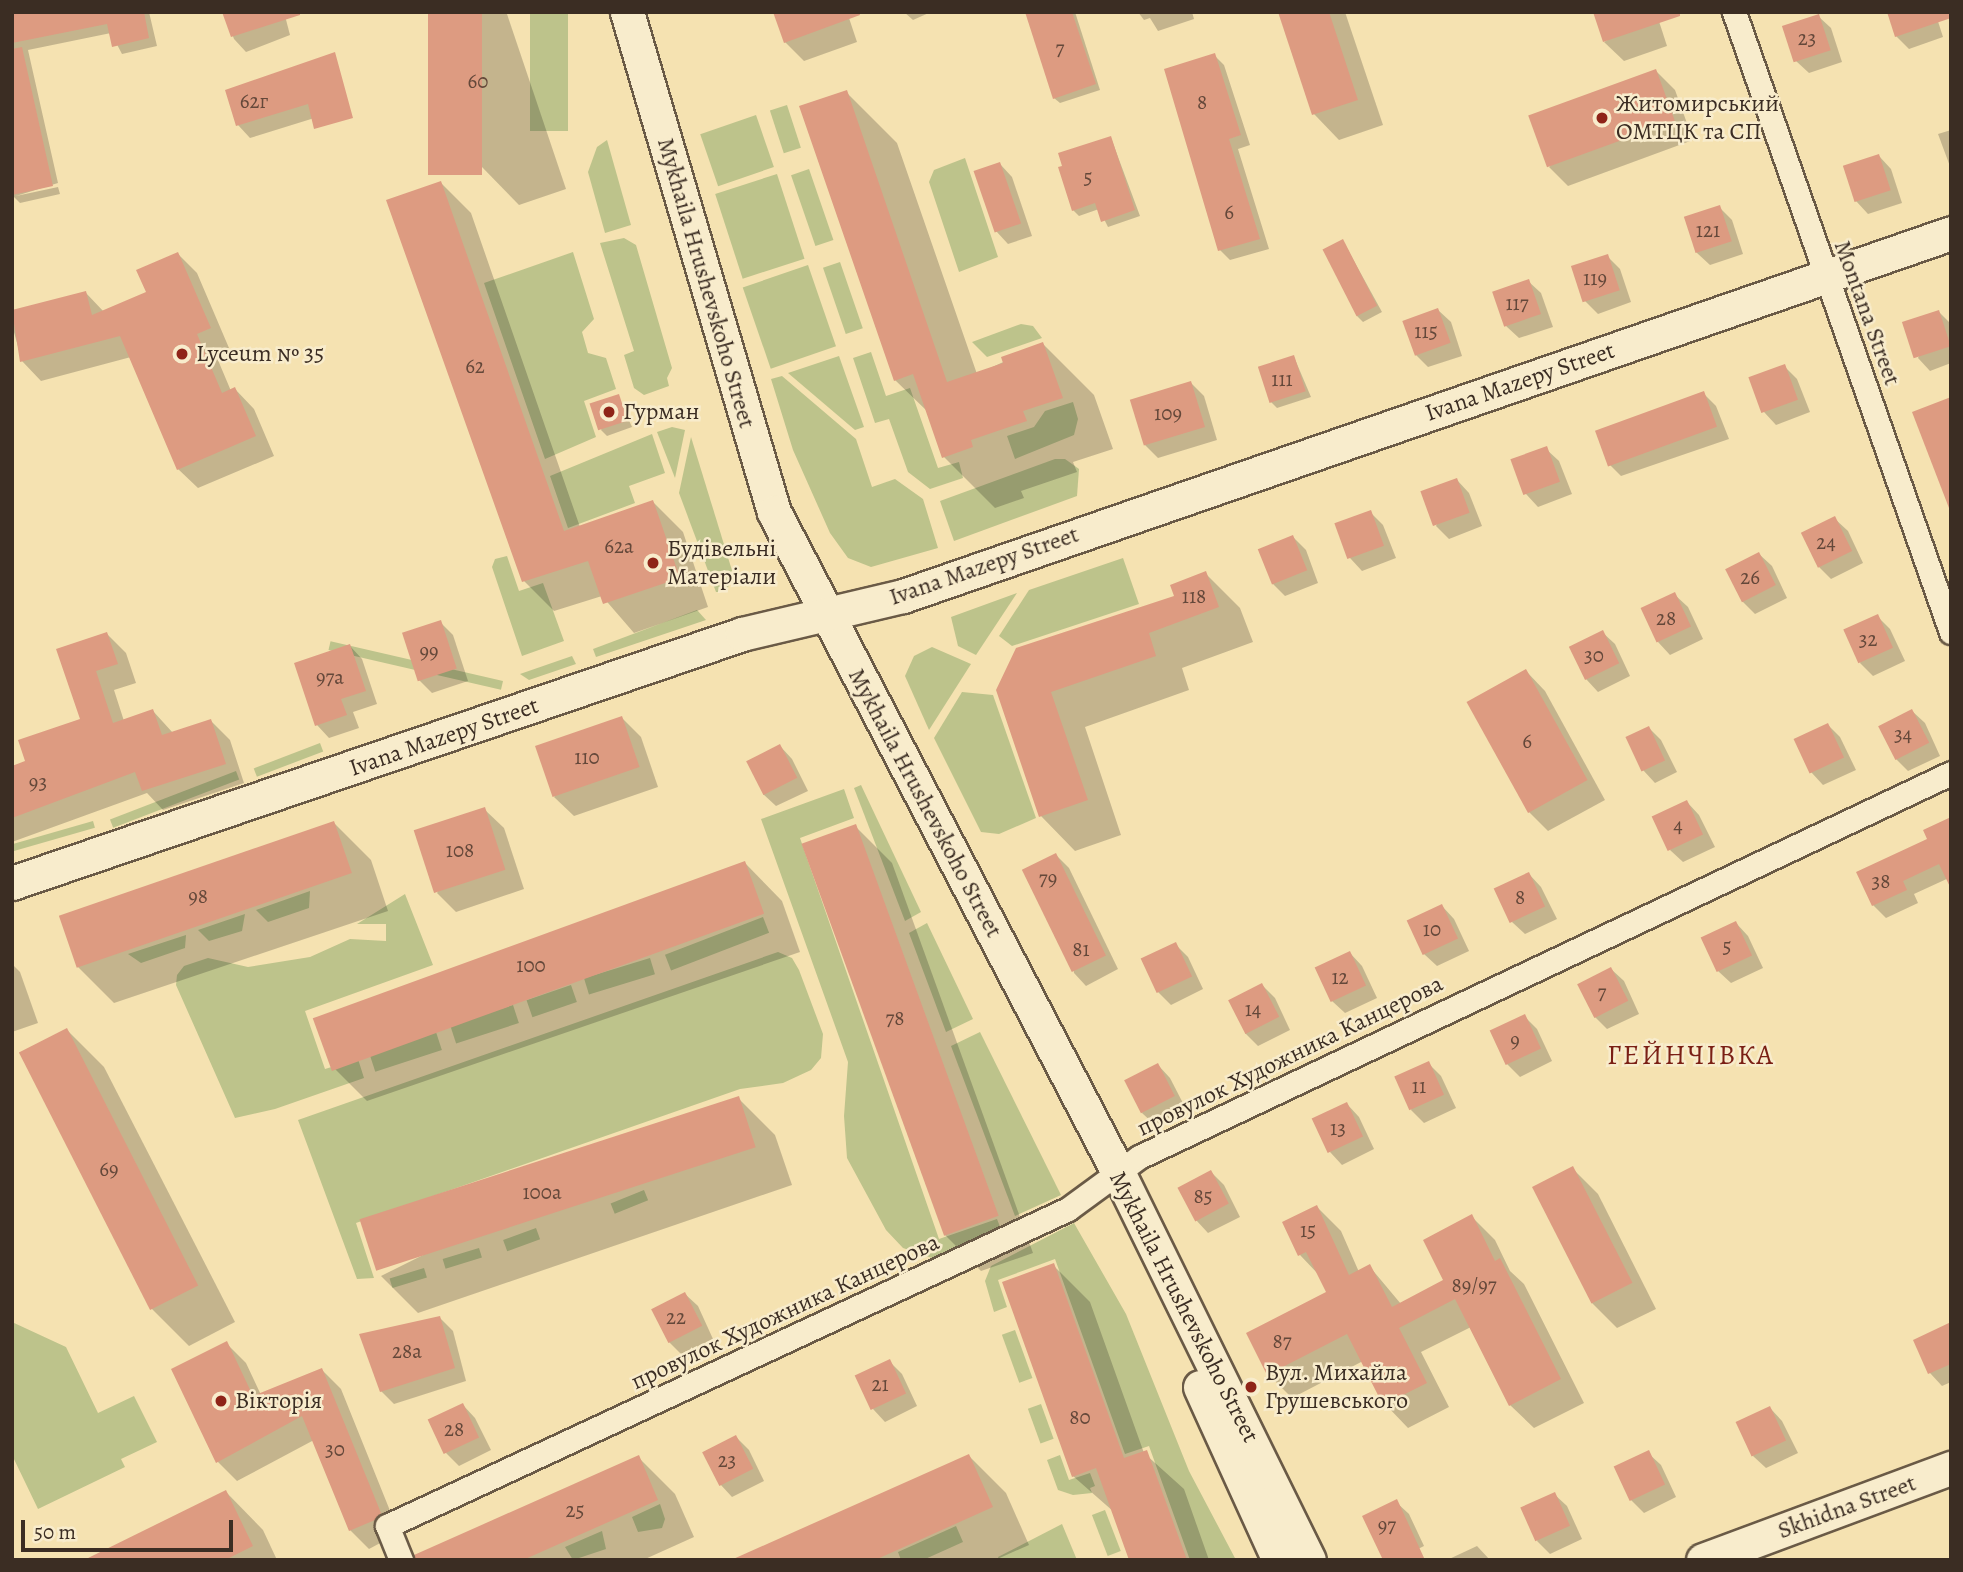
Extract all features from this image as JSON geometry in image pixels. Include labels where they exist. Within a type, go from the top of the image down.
[{"type":"main road","points":[[606,12],[742,486],[773,561],[815,616]]},
{"type":"main road","name":"Mykhaila Hrushevskoho Street","points":[[627,12],[762,481],[815,616],[1309,1560]]},
{"type":"main road","name":"Ivana Mazepy Street","points":[[12,883],[742,634],[902,596],[1951,233]]},
{"type":"main road","points":[[1110,1180],[1216,1419],[1227,1453],[1279,1560]]},
{"type":"main road","name":"Skhidna Street","points":[[1703,1560],[1951,1468]]},
{"type":"main road","name":"Skhidna Street","points":[[1759,1560],[1951,1489]]},
{"type":"street","name":"Montana Street","points":[[1734,12],[1951,632]]},
{"type":"street","name":"провулок Художника Канцерова","points":[[401,1560],[387,1526],[1068,1209],[1139,1157],[1951,773]]},
{"type":"green space","points":[[530,12],[568,12],[568,131],[530,131]]},
{"type":"green space","points":[[787,105],[801,148],[784,153],[770,111]]},
{"type":"green space","points":[[756,115],[774,167],[718,186],[700,134]]},
{"type":"green space","points":[[607,140],[631,225],[605,233],[588,172],[597,147]]},
{"type":"green space","points":[[965,158],[998,257],[959,272],[929,182],[934,170]]},
{"type":"green space","points":[[809,169],[833,240],[815,246],[791,175]]},
{"type":"green space","points":[[777,174],[805,259],[743,279],[715,194]]},
{"type":"green space","points":[[624,238],[636,245],[672,368],[667,378],[669,386],[644,395],[634,388],[624,355],[634,351],[600,243]]},
{"type":"green space","points":[[573,252],[594,319],[582,332],[588,353],[606,358],[616,389],[584,401],[596,437],[545,459],[484,283]]},
{"type":"green space","points":[[840,262],[863,328],[846,334],[823,268]]},
{"type":"green space","points":[[808,265],[836,346],[771,369],[743,287]]},
{"type":"green space","points":[[1021,324],[1033,326],[1042,338],[987,357],[972,342]]},
{"type":"green space","points":[[871,352],[886,396],[910,388],[938,468],[959,462],[963,478],[930,489],[908,472],[889,419],[875,423],[853,358]]},
{"type":"green space","points":[[839,356],[864,427],[855,430],[788,373]]},
{"type":"green space","points":[[782,376],[856,439],[872,487],[895,479],[923,499],[938,548],[871,567],[848,558],[830,533],[793,450],[771,379]]},
{"type":"green space","points":[[1073,402],[1078,419],[1074,435],[1015,459],[1007,436],[1034,427],[1045,411]]},
{"type":"green space","points":[[672,427],[685,430],[675,478],[657,432]]},
{"type":"green space","points":[[652,434],[665,473],[629,486],[635,503],[568,528],[550,476]]},
{"type":"green space","points":[[691,437],[734,577],[725,592],[716,592],[679,493]]},
{"type":"green space","points":[[1055,459],[1065,459],[1079,469],[1077,496],[954,541],[940,501]]},
{"type":"green space","points":[[507,556],[519,591],[543,583],[564,641],[522,656],[492,567],[495,559]]},
{"type":"green space","points":[[1123,558],[1139,604],[1012,646],[999,636],[1029,590]]},
{"type":"green space","points":[[1017,593],[976,655],[958,646],[951,617]]},
{"type":"green space","points":[[697,610],[706,620],[596,657],[593,649]]},
{"type":"green space","points":[[331,641],[503,681],[501,690],[329,650]]},
{"type":"green space","points":[[932,647],[971,664],[929,730],[905,676],[914,656]]},
{"type":"green space","points":[[572,656],[576,664],[529,680],[520,674]]},
{"type":"green space","points":[[962,692],[993,695],[1036,818],[999,834],[981,832],[934,738]]},
{"type":"green space","points":[[320,743],[323,751],[257,777],[254,768]]},
{"type":"green space","points":[[236,771],[239,779],[113,828],[110,819]]},
{"type":"green space","points":[[861,785],[921,912],[905,921],[854,788]]},
{"type":"green space","points":[[844,789],[854,818],[800,838],[939,1239],[997,1219],[1002,1232],[935,1259],[903,1248],[886,1230],[847,1158],[844,1116],[848,1062],[761,819]]},
{"type":"green space","points":[[93,821],[95,828],[12,851],[12,844]]},
{"type":"green space","points":[[310,891],[309,908],[268,922],[256,910]]},
{"type":"green space","points":[[405,894],[433,965],[305,1011],[325,1069],[358,1059],[364,1078],[275,1109],[235,1118],[176,985],[177,975],[184,966],[208,958],[248,967],[310,957],[350,939],[386,941],[386,924],[357,924]]},
{"type":"green space","points":[[245,914],[242,931],[209,941],[198,930]]},
{"type":"green space","points":[[763,917],[769,933],[671,970],[665,955]]},
{"type":"green space","points":[[927,923],[973,1019],[946,1032],[909,933]]},
{"type":"green space","points":[[186,935],[185,948],[141,963],[128,954]]},
{"type":"green space","points":[[778,952],[792,958],[799,970],[823,1034],[821,1058],[811,1070],[783,1083],[740,1089],[356,1223],[374,1278],[357,1279],[298,1120]]},
{"type":"green space","points":[[650,958],[655,974],[589,994],[584,978]]},
{"type":"green space","points":[[571,985],[577,1002],[532,1017],[527,1000]]},
{"type":"green space","points":[[513,1005],[519,1023],[456,1043],[450,1025]]},
{"type":"green space","points":[[436,1032],[442,1050],[375,1072],[369,1054]]},
{"type":"green space","points":[[980,1032],[1061,1195],[1015,1216],[951,1046]]},
{"type":"green space","points":[[644,1190],[648,1200],[615,1214],[611,1203]]},
{"type":"green space","points":[[1074,1223],[1126,1314],[1189,1471],[1236,1560],[1190,1560],[1149,1446],[1125,1454],[1055,1259],[998,1280],[1007,1307],[994,1312],[985,1281],[991,1266]]},
{"type":"green space","points":[[536,1228],[540,1239],[507,1251],[503,1240]]},
{"type":"green space","points":[[479,1248],[482,1258],[446,1269],[443,1259]]},
{"type":"green space","points":[[424,1268],[427,1278],[392,1288],[390,1279]]},
{"type":"green space","points":[[12,1322],[66,1347],[98,1413],[134,1396],[157,1442],[121,1459],[125,1467],[38,1509],[12,1455]]},
{"type":"green space","points":[[1015,1330],[1032,1378],[1019,1383],[1002,1335]]},
{"type":"green space","points":[[1041,1404],[1054,1439],[1040,1444],[1028,1409]]},
{"type":"green space","points":[[1060,1455],[1069,1480],[1090,1473],[1095,1486],[1090,1488],[1092,1493],[1073,1495],[1058,1490],[1047,1460]]},
{"type":"green space","points":[[660,1504],[665,1519],[662,1528],[638,1532],[632,1517]]},
{"type":"green space","points":[[1105,1510],[1121,1551],[1108,1556],[1092,1515]]},
{"type":"green space","points":[[1062,1524],[1077,1560],[999,1560],[998,1557]]},
{"type":"green space","points":[[956,1526],[963,1542],[923,1560],[901,1560],[898,1552]]},
{"type":"green space","points":[[602,1531],[606,1549],[573,1560],[565,1547]]},
{"type":"building","points":[[12,12],[144,12],[149,38],[112,47],[107,24],[12,43]]},
{"type":"building","points":[[222,12],[300,12],[300,15],[231,37]]},
{"type":"building","points":[[428,12],[482,12],[482,175],[428,175]]},
{"type":"building","points":[[773,12],[859,12],[860,15],[784,43]]},
{"type":"building","points":[[1025,12],[1072,12],[1096,84],[1053,99]]},
{"type":"building","points":[[1278,12],[1329,12],[1358,100],[1312,115]]},
{"type":"building","points":[[1593,12],[1680,12],[1680,16],[1603,42]]},
{"type":"building","points":[[1887,12],[1951,12],[1951,18],[1895,37]]},
{"type":"building","points":[[1819,14],[1831,50],[1794,62],[1782,26]]},
{"type":"building","points":[[22,47],[53,186],[12,195],[12,49]]},
{"type":"building","points":[[335,52],[353,118],[314,129],[308,104],[236,126],[225,90]]},
{"type":"building","points":[[1215,53],[1241,135],[1229,139],[1260,239],[1218,251],[1164,69]]},
{"type":"building","name":"Житомирський ОМТЦК та СП","points":[[1656,69],[1675,121],[1547,167],[1528,116]]},
{"type":"building","points":[[847,90],[947,382],[1003,363],[1001,357],[1043,342],[1063,398],[1023,411],[1027,421],[971,440],[973,447],[942,458],[913,374],[894,381],[799,106]]},
{"type":"building","points":[[1111,136],[1135,210],[1101,222],[1095,203],[1072,211],[1058,167],[1062,166],[1058,153]]},
{"type":"building","points":[[1879,154],[1891,190],[1855,202],[1843,166]]},
{"type":"building","points":[[1000,162],[1021,223],[995,233],[974,171]]},
{"type":"building","points":[[441,181],[564,531],[653,500],[680,578],[603,604],[588,561],[522,582],[386,200]]},
{"type":"building","points":[[1720,205],[1732,241],[1696,253],[1684,217]]},
{"type":"building","points":[[1343,239],[1377,306],[1357,316],[1323,249]]},
{"type":"building","points":[[178,252],[211,328],[197,334],[222,393],[235,387],[256,436],[177,470],[120,336],[20,362],[12,310],[86,291],[92,315],[146,292],[136,270]]},
{"type":"building","points":[[1608,254],[1620,290],[1583,302],[1571,266]]},
{"type":"building","points":[[1529,279],[1541,314],[1504,327],[1492,292]]},
{"type":"building","points":[[1438,308],[1451,343],[1415,356],[1402,321]]},
{"type":"building","points":[[1939,310],[1951,346],[1914,358],[1902,322]]},
{"type":"building","points":[[1294,355],[1306,391],[1270,403],[1258,367]]},
{"type":"building","points":[[1785,364],[1798,400],[1761,413],[1748,377]]},
{"type":"building","points":[[1191,381],[1205,427],[1144,446],[1130,400]]},
{"type":"building","points":[[1704,391],[1717,427],[1608,466],[1595,431]]},
{"type":"building","name":"Гурман","points":[[619,394],[628,421],[598,430],[590,404]]},
{"type":"building","points":[[1951,397],[1951,508],[1949,508],[1912,412]]},
{"type":"building","points":[[1547,446],[1560,482],[1523,495],[1510,459]]},
{"type":"building","points":[[1457,478],[1470,513],[1433,526],[1420,491]]},
{"type":"building","points":[[1371,510],[1384,546],[1347,559],[1334,523]]},
{"type":"building","points":[[1835,516],[1852,551],[1818,568],[1801,533]]},
{"type":"building","points":[[1293,535],[1307,570],[1272,584],[1258,549]]},
{"type":"building","points":[[1759,552],[1776,585],[1742,602],[1725,569]]},
{"type":"building","points":[[1206,571],[1219,607],[1149,633],[1156,656],[1051,692],[1088,800],[1039,817],[996,690],[1016,648],[1174,596],[1170,585]]},
{"type":"building","points":[[1675,592],[1691,626],[1657,642],[1641,608]]},
{"type":"building","points":[[1878,614],[1893,648],[1858,663],[1843,629]]},
{"type":"building","points":[[441,620],[457,669],[418,681],[402,633]]},
{"type":"building","points":[[1603,630],[1619,663],[1585,680],[1569,647]]},
{"type":"building","points":[[107,632],[118,664],[96,671],[113,723],[153,709],[162,735],[211,719],[226,764],[142,791],[135,772],[12,818],[12,766],[25,761],[18,740],[80,719],[56,649]]},
{"type":"building","points":[[350,644],[366,691],[341,699],[347,715],[315,726],[294,663]]},
{"type":"building","points":[[1526,669],[1588,780],[1528,813],[1467,702]]},
{"type":"building","points":[[1912,709],[1929,743],[1895,760],[1878,726]]},
{"type":"building","points":[[622,716],[640,767],[553,797],[535,746]]},
{"type":"building","points":[[1828,723],[1844,757],[1810,773],[1794,739]]},
{"type":"building","points":[[1649,726],[1665,760],[1641,771],[1625,737]]},
{"type":"building","points":[[780,744],[797,778],[763,795],[746,761]]},
{"type":"building","points":[[1687,800],[1703,834],[1668,851],[1652,816]]},
{"type":"building","points":[[485,807],[505,870],[434,893],[414,830]]},
{"type":"building","points":[[1951,817],[1951,889],[1939,864],[1903,881],[1907,890],[1872,906],[1856,872],[1927,839],[1923,830]]},
{"type":"building","points":[[334,821],[352,873],[77,968],[59,916]]},
{"type":"building","points":[[856,824],[999,1216],[944,1236],[801,844]]},
{"type":"building","points":[[1056,853],[1106,955],[1072,972],[1022,870]]},
{"type":"building","points":[[745,861],[764,914],[332,1071],[313,1018]]},
{"type":"building","points":[[1529,872],[1545,906],[1510,923],[1494,888]]},
{"type":"building","points":[[1442,904],[1458,938],[1423,955],[1407,920]]},
{"type":"building","points":[[1736,921],[1752,955],[1717,972],[1701,937]]},
{"type":"building","points":[[1176,942],[1192,976],[1157,993],[1141,958]]},
{"type":"building","points":[[1350,951],[1366,985],[1331,1002],[1315,967]]},
{"type":"building","points":[[1611,967],[1628,1001],[1594,1018],[1577,984]]},
{"type":"building","points":[[1262,983],[1279,1017],[1245,1034],[1228,1000]]},
{"type":"building","points":[[1525,1014],[1541,1048],[1506,1065],[1490,1030]]},
{"type":"building","points":[[67,1028],[198,1286],[150,1310],[19,1053]]},
{"type":"building","points":[[1429,1061],[1444,1095],[1409,1110],[1394,1076]]},
{"type":"building","points":[[1158,1063],[1175,1096],[1141,1113],[1124,1080]]},
{"type":"building","points":[[739,1096],[756,1147],[376,1271],[360,1219]]},
{"type":"building","points":[[1347,1102],[1363,1136],[1328,1153],[1312,1118]]},
{"type":"building","points":[[1573,1166],[1632,1283],[1591,1304],[1532,1187]]},
{"type":"building","points":[[1211,1170],[1229,1204],[1195,1221],[1177,1188]]},
{"type":"building","points":[[1317,1205],[1349,1275],[1370,1264],[1392,1307],[1443,1280],[1423,1240],[1472,1214],[1495,1261],[1500,1258],[1561,1379],[1509,1406],[1455,1299],[1399,1328],[1427,1383],[1383,1405],[1347,1334],[1267,1375],[1246,1333],[1326,1292],[1306,1252],[1298,1256],[1282,1222]]},
{"type":"building","points":[[1054,1263],[1124,1458],[1147,1450],[1187,1560],[1129,1560],[1096,1468],[1072,1477],[1002,1282]]},
{"type":"building","points":[[685,1292],[702,1326],[668,1343],[651,1309]]},
{"type":"building","points":[[440,1316],[455,1368],[380,1392],[359,1334]]},
{"type":"building","points":[[1951,1322],[1951,1364],[1928,1374],[1913,1340]]},
{"type":"building","points":[[227,1341],[253,1396],[322,1368],[381,1513],[375,1520],[349,1531],[302,1416],[216,1463],[171,1369]]},
{"type":"building","points":[[890,1359],[906,1393],[871,1410],[855,1375]]},
{"type":"building","points":[[463,1403],[479,1437],[444,1454],[428,1419]]},
{"type":"building","points":[[1770,1406],[1786,1440],[1752,1456],[1736,1422]]},
{"type":"building","points":[[736,1435],[753,1469],[719,1486],[702,1452]]},
{"type":"building","points":[[1649,1450],[1665,1484],[1630,1501],[1614,1466]]},
{"type":"building","points":[[969,1454],[993,1507],[875,1560],[731,1560]]},
{"type":"building","points":[[639,1455],[658,1500],[523,1560],[415,1560],[414,1555]]},
{"type":"building","points":[[226,1490],[253,1546],[225,1560],[84,1560]]},
{"type":"building","points":[[1555,1492],[1570,1526],[1535,1541],[1520,1507]]},
{"type":"building","points":[[1397,1499],[1425,1560],[1383,1560],[1362,1516]]},
{"type":"place","name":"Житомирський ОМТЦК та СП","points":[[1602,118]]},
{"type":"place","name":"Lyceum № 35","points":[[182,354]]},
{"type":"place","name":"Гурман","points":[[609,412]]},
{"type":"place","name":"Будівельні Матеріали","points":[[653,563]]},
{"type":"place","name":"Вул. Михайла Грушевського","points":[[1251,1387]]},
{"type":"place","name":"Вікторія","points":[[221,1401]]},
{"type":"district","name":"ГЕЙНЧІВКА","points":[[1691,1055]]}]
